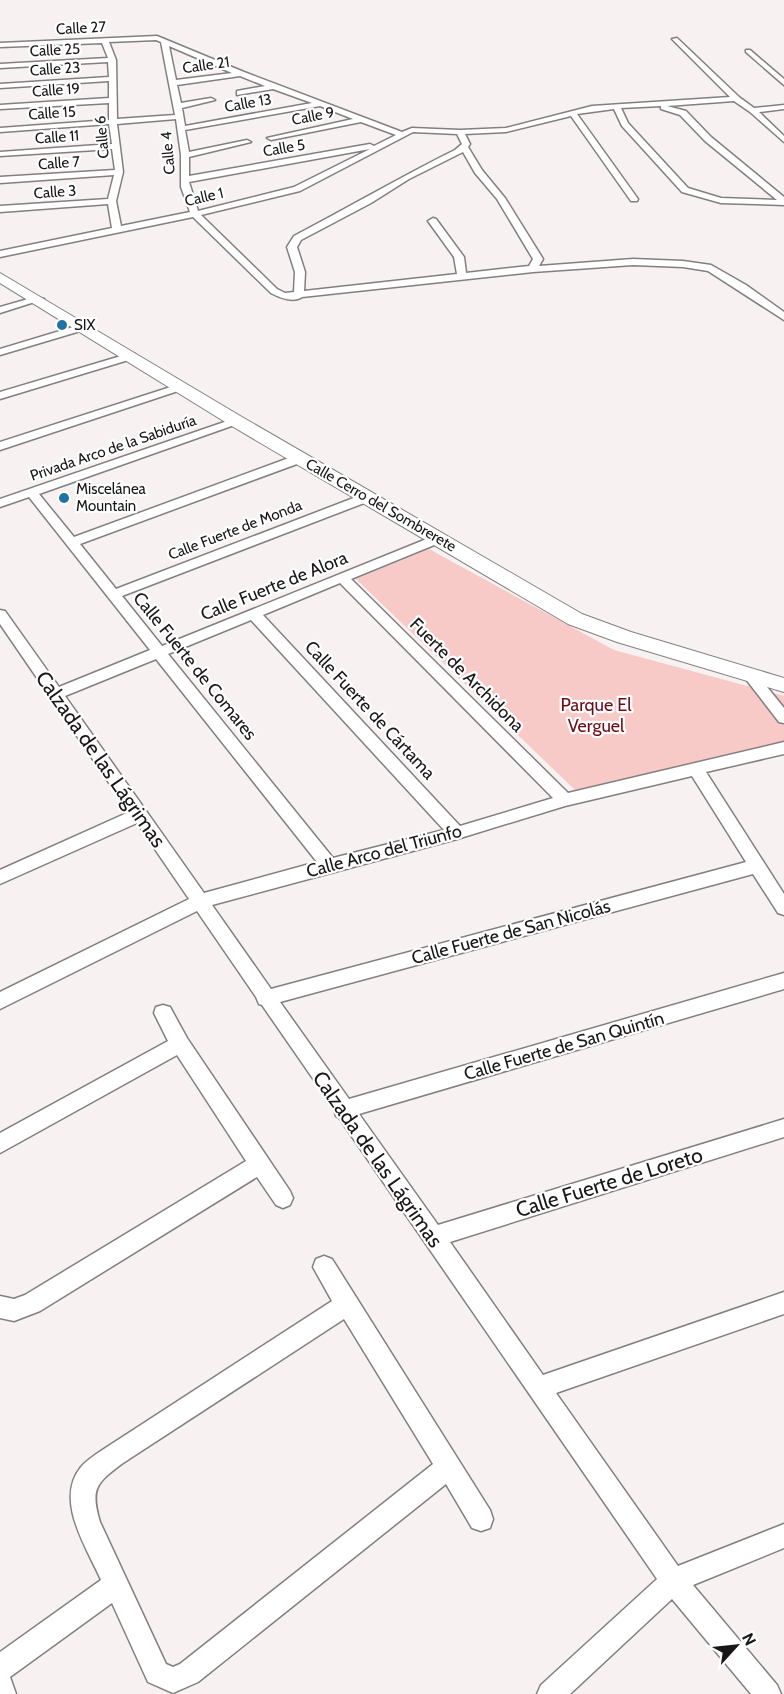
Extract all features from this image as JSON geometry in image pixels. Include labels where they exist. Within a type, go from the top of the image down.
[{"type":"street","name":"Calle 27","points":[[0,45],[157,38],[164,40]]},
{"type":"street","points":[[675,39],[736,99],[753,110],[782,136]]},
{"type":"street","name":"Calle 6","points":[[105,40],[112,60],[113,122],[119,172],[112,201],[117,231]]},
{"type":"street","points":[[164,40],[241,74],[404,135],[418,130],[460,132],[506,130],[572,112],[616,106],[736,99]]},
{"type":"street","name":"Calle 4","points":[[164,40],[178,106],[185,155],[184,180],[195,214],[274,291],[282,297],[297,297]]},
{"type":"street","points":[[748,51],[784,83]]},
{"type":"street","name":"Calle 25","points":[[0,66],[112,60]]},
{"type":"street","name":"Calle 21","points":[[174,83],[241,74]]},
{"type":"street","name":"Calle 23","points":[[0,86],[111,79]]},
{"type":"street","points":[[240,93],[276,86]]},
{"type":"street","name":"Calle 19","points":[[0,107],[113,100]]},
{"type":"street","points":[[178,106],[211,100]]},
{"type":"street","name":"Calle 13","points":[[180,129],[321,104]]},
{"type":"street","points":[[645,104],[672,108],[683,113],[708,139],[784,202]]},
{"type":"street","points":[[616,106],[625,124],[685,190],[696,195],[738,204],[784,202]]},
{"type":"street","points":[[753,110],[784,107]]},
{"type":"street","points":[[572,112],[634,198]]},
{"type":"street","name":"Calle 15","points":[[0,130],[178,117]]},
{"type":"street","name":"Calle 9","points":[[271,138],[360,120]]},
{"type":"street","points":[[460,132],[466,144],[458,152],[406,177],[368,201],[297,238],[292,247],[300,275],[301,286],[297,297],[533,269],[633,262],[682,264],[711,268],[784,317]]},
{"type":"street","name":"Calle 1","points":[[0,254],[195,214],[297,189],[404,135]]},
{"type":"street","points":[[185,155],[247,142]]},
{"type":"street","name":"Calle 5","points":[[184,180],[389,142]]},
{"type":"street","name":"Calle 11","points":[[0,154],[116,146]]},
{"type":"street","points":[[464,147],[478,171],[501,198],[538,259],[533,269]]},
{"type":"street","name":"Calle 7","points":[[0,180],[119,172]]},
{"type":"street","name":"Calle 3","points":[[0,209],[112,201]]},
{"type":"street","points":[[433,222],[459,257],[462,277]]},
{"type":"street","name":"Calle Cerro del Sombrerete","points":[[0,277],[236,421],[575,619],[624,637],[784,685]]},
{"type":"street","points":[[0,310],[39,299]]},
{"type":"street","points":[[0,352],[83,327]]},
{"type":"street","points":[[0,396],[131,356]]},
{"type":"street","points":[[0,446],[180,387]]},
{"type":"street","name":"Privada Arco de la Sabiduría","points":[[0,503],[236,421]]},
{"type":"street","points":[[71,543],[301,458]]},
{"type":"street","name":"Calle Fuerte de Comares","points":[[31,492],[329,865]]},
{"type":"street","name":"Calle Fuerte de Monda","points":[[113,595],[368,497]]},
{"type":"street","name":"Calle Fuerte de Alora","points":[[56,694],[439,538]]},
{"type":"street","name":"Fuerte de Archidona","points":[[342,578],[565,800]]},
{"type":"street","name":"Calzada de las Lágrimas","points":[[0,614],[6,634],[56,694],[265,998],[673,1581],[768,1694]]},
{"type":"street","name":"Calle Fuerte de Cártama","points":[[254,614],[457,833]]},
{"type":"street","points":[[750,675],[784,718]]},
{"type":"street","name":"Calle Arco del Triunfo","points":[[0,1001],[200,902],[329,865],[457,833],[565,800],[784,748]]},
{"type":"street","points":[[696,769],[784,908]]},
{"type":"street","points":[[0,877],[139,814]]},
{"type":"street","name":"Calle Fuerte de San Nicolás","points":[[265,998],[757,866]]},
{"type":"street","name":"Calle Fuerte de San Quintín","points":[[343,1110],[784,981]]},
{"type":"street","points":[[163,1013],[180,1044],[283,1198]]},
{"type":"street","points":[[0,1144],[180,1044]]},
{"type":"street","name":"Calle Fuerte de Loreto","points":[[433,1237],[784,1128]]},
{"type":"street","points":[[0,1307],[14,1310],[32,1303],[260,1164]]},
{"type":"street","points":[[324,1267],[481,1519]]},
{"type":"street","points":[[539,1388],[784,1303]]},
{"type":"street","points":[[347,1304],[108,1460],[84,1480],[81,1489],[83,1509],[115,1585],[157,1672],[173,1680],[189,1673],[448,1467]]},
{"type":"street","points":[[550,1694],[673,1581],[784,1536]]},
{"type":"street","points":[[0,1668],[115,1585]]},
{"type":"street","points":[[0,1685],[3,1694]]},
{"type":"green space","name":"Parque El Verguel","points":[[429,549],[614,650],[784,696],[784,742],[575,790],[356,579]]},
{"type":"place","name":"SIX","points":[[62,325]]},
{"type":"place","name":"Miscelánea Mountain","points":[[64,498]]}]
